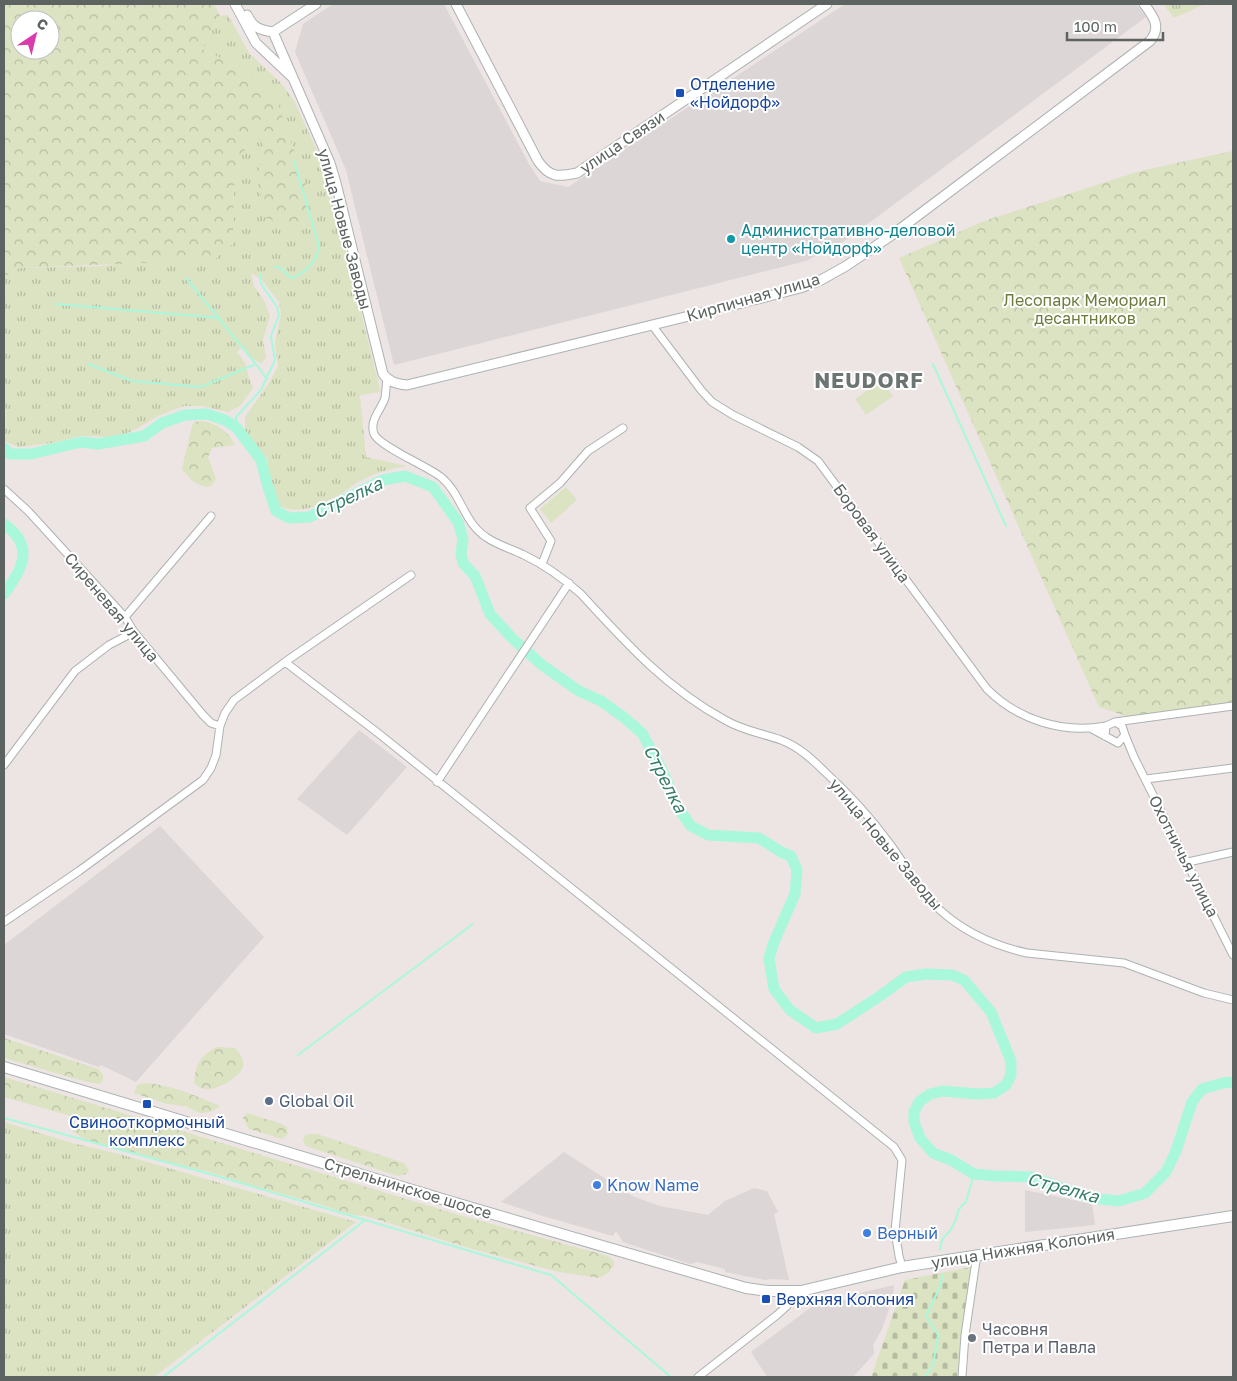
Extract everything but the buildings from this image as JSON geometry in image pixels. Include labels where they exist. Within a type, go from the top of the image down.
[{"type":"main road","name":"Стрельнинское шоссе","points":[[4,1067],[452,1202],[746,1288],[768,1292],[814,1289]]},
{"type":"main road","name":"улица Нижняя Колония","points":[[814,1289],[902,1267],[936,1261],[1233,1216]]},
{"type":"street","name":"улица Новые Заводы","points":[[235,4],[256,44],[295,80]]},
{"type":"street","points":[[242,4],[252,24],[262,30],[273,32],[316,4]]},
{"type":"street","name":"улица Связи","points":[[456,4],[538,160],[548,171],[561,177],[577,173],[827,4]]},
{"type":"street","name":"Кирпичная улица","points":[[390,381],[407,385],[800,288],[830,275],[892,235],[1150,41],[1156,28],[1155,20],[1144,4]]},
{"type":"street","name":"улица Новые Заводы","points":[[273,32],[324,148],[336,183],[381,370],[390,381],[374,419],[373,429],[377,439],[396,452],[425,466],[442,478],[452,488],[474,526],[484,537],[542,564],[569,583],[638,656],[681,691],[724,720],[744,730],[781,740],[794,746],[825,771],[889,842],[927,896],[939,909],[968,931],[1012,950],[1124,963],[1204,993],[1233,1000]]},
{"type":"street","name":"Боровая улица","points":[[652,325],[712,402],[733,415],[798,447],[818,461],[986,689],[1015,711],[1042,723],[1092,729],[1106,726]]},
{"type":"street","points":[[542,564],[551,541],[530,508],[560,483],[588,451],[623,428]]},
{"type":"street","name":"Сиреневая улица","points":[[4,489],[28,510],[125,617],[134,632],[203,715],[211,723],[220,726]]},
{"type":"street","points":[[125,617],[211,516]]},
{"type":"street","points":[[4,922],[79,871],[203,780],[211,768],[216,755],[220,726],[225,713],[234,700],[285,662],[411,576]]},
{"type":"street","points":[[437,782],[569,583]]},
{"type":"street","points":[[4,766],[75,671],[109,645],[134,632]]},
{"type":"street","points":[[285,662],[378,733],[894,1147],[902,1160],[896,1205],[895,1231],[902,1267]]},
{"type":"street","points":[[1126,721],[1125,732],[1118,743],[1105,736],[1106,726],[1115,722],[1233,706]]},
{"type":"street","points":[[1115,722],[1122,726],[1125,732]]},
{"type":"street","name":"Боровая улица","points":[[1092,729],[1105,736]]},
{"type":"street","name":"Охотничья улица","points":[[1125,732],[1134,757],[1233,955]]},
{"type":"street","name":"Охотничья улица","points":[[1118,743],[1134,757]]},
{"type":"street","points":[[1146,779],[1233,768]]},
{"type":"street","points":[[1188,862],[1233,852]]},
{"type":"street","points":[[962,1377],[965,1335],[977,1254]]},
{"type":"street","points":[[698,1377],[787,1306],[787,1292]]},
{"type":"shaded area","points":[[333,4],[444,4],[529,164],[540,181],[568,187],[714,90],[716,93],[730,83],[729,81],[845,4],[1136,4],[1146,17],[846,240],[806,261],[394,365],[346,170],[295,52],[303,24]]},
{"type":"shaded area","points":[[359,730],[407,767],[347,835],[297,799]]},
{"type":"shaded area","points":[[160,826],[264,937],[136,1082],[101,1065],[99,1067],[4,1034],[4,945]]},
{"type":"shaded area","points":[[564,1152],[632,1196],[660,1206],[708,1215],[725,1201],[754,1188],[767,1191],[778,1212],[774,1214],[789,1280],[765,1280],[725,1272],[725,1269],[697,1262],[690,1264],[623,1242],[616,1231],[613,1236],[501,1202]]},
{"type":"shaded area","points":[[1025,1190],[1092,1204],[1095,1225],[1025,1232]]},
{"type":"shaded area","points":[[894,1285],[893,1298],[882,1329],[873,1345],[874,1354],[853,1377],[767,1377],[751,1352],[821,1300],[845,1300],[856,1294]]},
{"type":"green space","points":[[4,4],[214,4],[220,16],[202,49],[251,73],[279,106],[310,197],[311,223],[289,226],[266,218],[257,179],[264,146],[256,135],[242,154],[234,186],[233,244],[214,260],[19,268],[4,277]]},
{"type":"green space","points":[[1163,4],[1205,4],[1174,18]]},
{"type":"green space","points":[[228,15],[249,53],[282,84],[294,101],[317,151],[352,274],[380,392],[360,395],[366,457],[407,466],[373,475],[359,481],[320,505],[303,509],[287,509],[280,506],[268,471],[267,458],[253,446],[245,429],[245,417],[269,383],[278,366],[275,342],[281,314],[279,302],[261,279],[251,273],[254,286],[265,302],[270,316],[263,340],[266,357],[261,364],[252,358],[242,346],[237,352],[245,363],[253,388],[240,406],[228,412],[202,406],[184,406],[160,415],[118,437],[81,436],[52,443],[18,447],[4,441],[6,416],[4,402],[4,276],[19,268],[102,266],[233,244],[234,186],[242,153],[256,134],[264,146],[257,179],[289,226],[251,73],[202,49],[220,16]]},
{"type":"green space","name":"Лесопарк Мемориал десантников","points":[[1232,151],[1233,702],[1132,718],[1099,707],[899,258],[984,221],[1140,171]]},
{"type":"green space","points":[[882,380],[893,396],[866,415],[855,399]]},
{"type":"green space","points":[[203,421],[214,424],[222,429],[235,445],[212,448],[208,457],[216,479],[210,487],[194,482],[182,469],[192,426],[194,422]]},
{"type":"green space","points":[[566,487],[577,500],[551,523],[540,509]]},
{"type":"green space","points":[[4,1038],[98,1069],[103,1075],[103,1080],[100,1084],[87,1082],[4,1058]]},
{"type":"green space","points":[[216,1047],[235,1048],[243,1060],[242,1069],[240,1073],[225,1084],[209,1089],[202,1088],[194,1083],[197,1066],[206,1054]]},
{"type":"green space","points":[[4,1077],[459,1215],[608,1256],[614,1261],[614,1266],[608,1273],[599,1278],[559,1272],[472,1249],[366,1216],[353,1215],[223,1176],[88,1141],[72,1131],[83,1127],[107,1130],[113,1128],[4,1097]]},
{"type":"green space","points":[[143,1083],[172,1088],[220,1106],[211,1112],[200,1113],[185,1106],[167,1104],[134,1093],[137,1085]]},
{"type":"green space","points":[[247,1113],[282,1124],[287,1127],[288,1134],[282,1139],[249,1129],[243,1118]]},
{"type":"green space","points":[[4,1122],[72,1143],[119,1154],[356,1222],[154,1377],[4,1377]]},
{"type":"green space","points":[[317,1134],[404,1163],[409,1170],[406,1174],[398,1176],[306,1146],[303,1140],[305,1135]]},
{"type":"green space","points":[[971,1267],[957,1377],[871,1377],[905,1280]]},
{"type":"waterway","points":[[275,267],[281,268],[291,278],[295,277],[309,266],[318,252],[318,243],[294,161]]},
{"type":"waterway","points":[[236,427],[236,417],[261,390],[275,360],[271,336],[279,315],[277,307],[262,285],[260,280],[261,274]]},
{"type":"waterway","points":[[186,278],[255,363]]},
{"type":"waterway","points":[[56,304],[219,318]]},
{"type":"waterway","points":[[88,364],[132,381],[201,387],[256,364],[267,379]]},
{"type":"waterway","points":[[933,364],[1006,526]]},
{"type":"waterway","name":"Стрелка","points":[[4,448],[10,454],[31,454],[81,442],[98,444],[144,436],[162,423],[185,415],[207,414],[225,420],[236,427],[261,460],[276,511],[289,518],[309,517],[383,480],[405,476],[433,487],[458,522],[463,539],[461,554],[463,563],[475,576],[490,614],[511,637],[542,665],[579,691],[601,701],[642,733],[664,774],[676,805],[691,826],[708,835],[759,838],[791,856],[797,870],[795,894],[769,958],[774,989],[790,1010],[816,1028],[837,1024],[906,977],[926,974],[952,975],[964,980],[991,1012],[1011,1061],[1011,1075],[1006,1085],[994,1093],[977,1094],[943,1091],[930,1094],[919,1102],[914,1112],[914,1122],[920,1138],[933,1153],[951,1160],[974,1174],[1032,1177],[1090,1198],[1119,1201],[1145,1193],[1166,1172],[1176,1151],[1192,1102],[1202,1089],[1233,1082]]},
{"type":"waterway","name":"Стрелка","points":[[4,524],[14,532],[23,549],[21,567],[4,594]]},
{"type":"waterway","points":[[298,1055],[473,924]]},
{"type":"waterway","points":[[4,1118],[217,1176],[551,1275],[671,1377]]},
{"type":"waterway","points":[[940,1250],[943,1238],[951,1230],[959,1210],[966,1202],[974,1174]]},
{"type":"waterway","points":[[163,1377],[364,1221]]},
{"type":"waterway","points":[[925,1377],[933,1365],[938,1335],[926,1316],[939,1289],[943,1275]]},
{"type":"place","name":"Отделение «Нойдорф»","points":[[680,93]]},
{"type":"place","name":"Административно-деловой центр «Нойдорф»","points":[[731,239]]},
{"type":"place","name":"Global Oil","points":[[269,1101]]},
{"type":"place","name":"Свинооткормочный комплекс","points":[[147,1104]]},
{"type":"place","name":"Know Name","points":[[597,1185]]},
{"type":"place","name":"Верный","points":[[867,1233]]},
{"type":"place","name":"Верхняя Колония","points":[[766,1299]]},
{"type":"place","name":"Часовня Петра и Павла","points":[[972,1338]]},
{"type":"district","name":"NEUDORF","points":[[869,381]]}]
